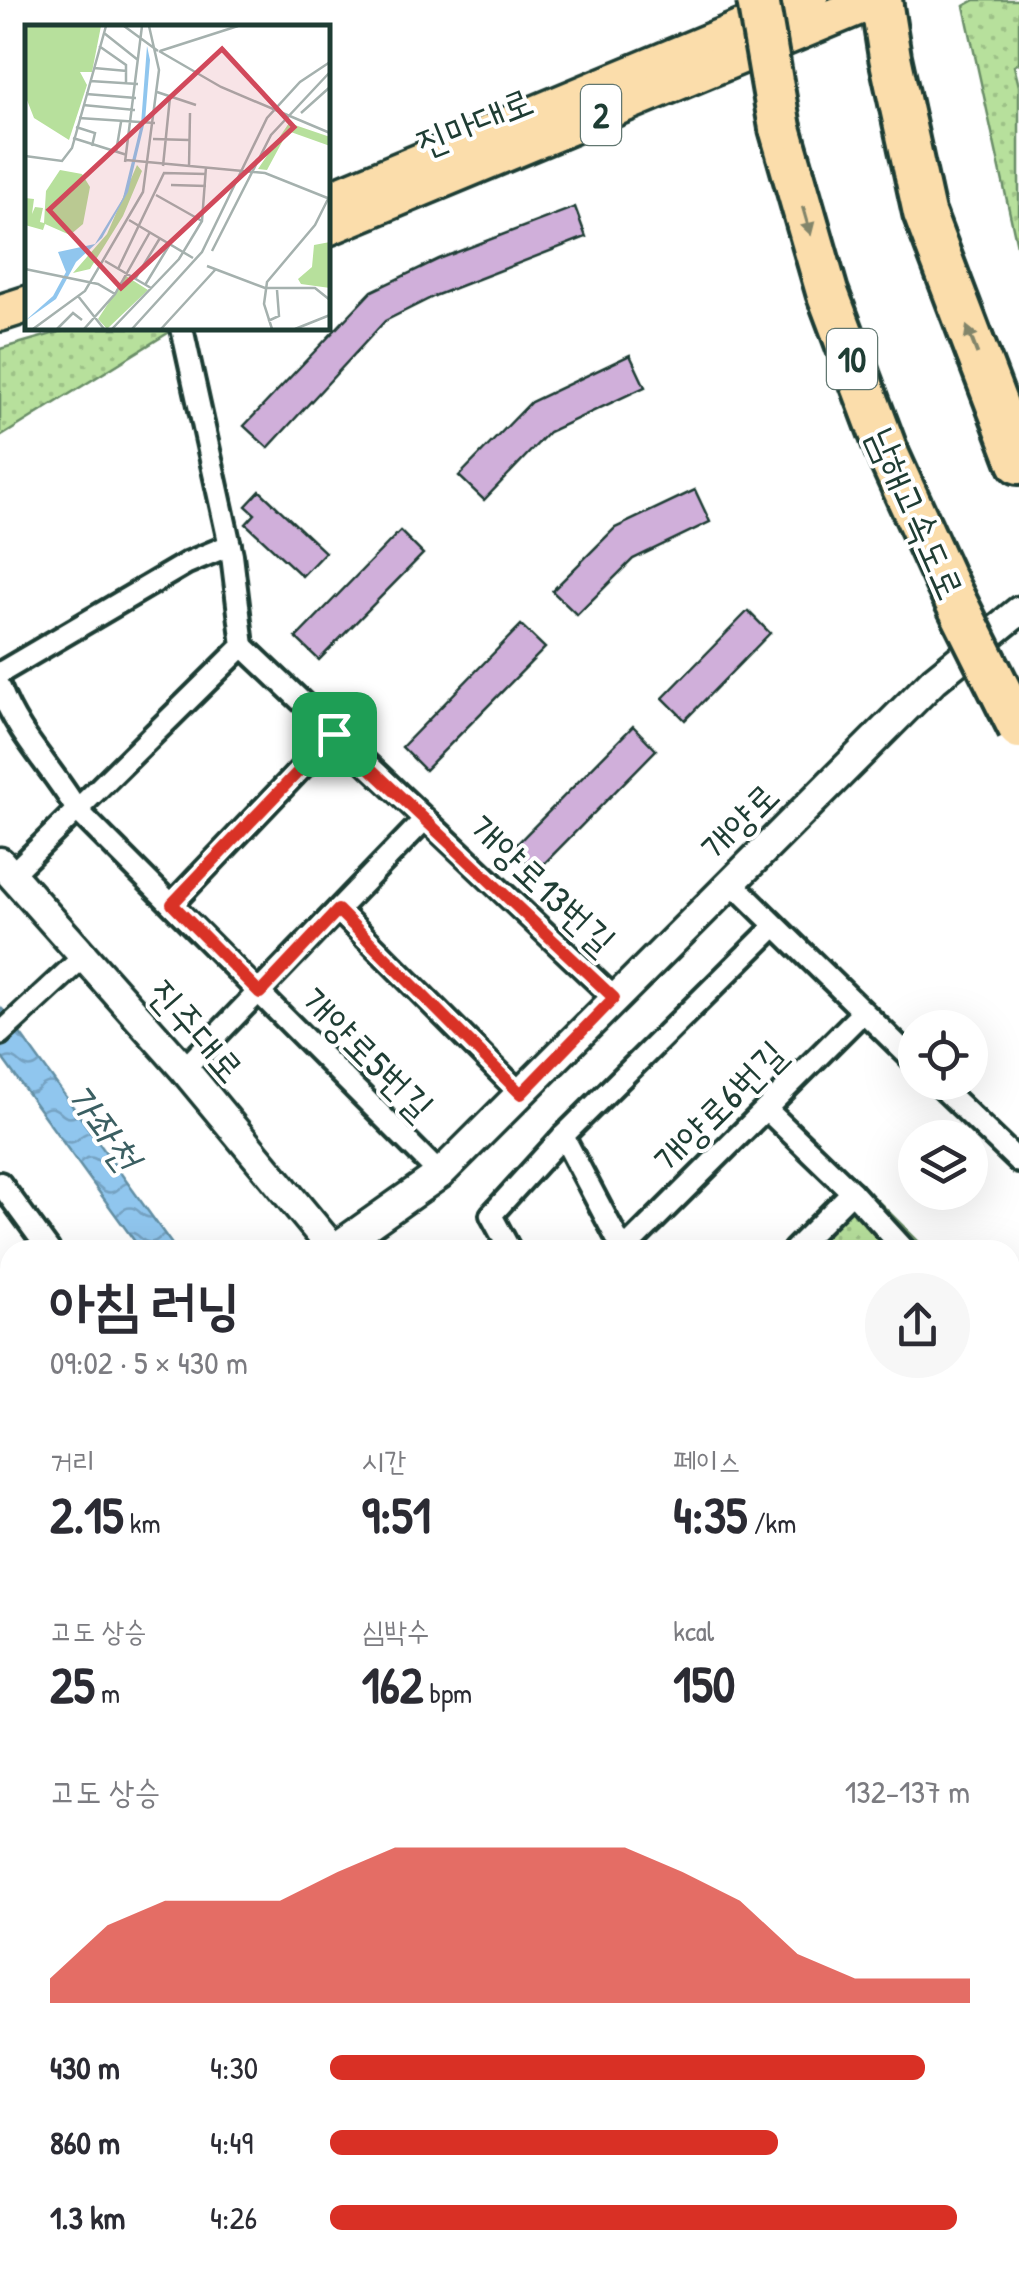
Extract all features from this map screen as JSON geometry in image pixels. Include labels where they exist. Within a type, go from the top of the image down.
[{"type":"highway","name":"남해고속도로","points":[[758,0],[780,128],[827,292],[889,457],[1019,728]]},
{"type":"highway","name":"진마대로","points":[[330,199],[810,0]]},
{"type":"highway","name":"진마대로","points":[[330,226],[878,0]]},
{"type":"highway","points":[[878,0],[924,214],[1019,463]]},
{"type":"highway","points":[[0,313],[25,305]]},
{"type":"highway","points":[[0,334],[25,328]]},
{"type":"street","points":[[6,869],[77,810],[243,646],[230,546],[182,330]]},
{"type":"street","points":[[0,673],[187,564],[230,546]]},
{"type":"street","name":"개양로","points":[[348,1240],[440,1174],[934,680],[1019,611]]},
{"type":"street","name":"개양로13번길","points":[[243,646],[614,998]]},
{"type":"street","name":"개양로5번길","points":[[0,688],[12,720],[77,810],[440,1174]]},
{"type":"street","points":[[172,904],[334,734]]},
{"type":"street","name":"개양로13번길","points":[[184,1069],[424,820]]},
{"type":"street","name":"진주대로","points":[[6,869],[184,1069],[326,1240]]},
{"type":"street","points":[[731,882],[898,1046]]},
{"type":"street","points":[[338,910],[521,1094]]},
{"type":"street","points":[[505,1240],[491,1215],[563,1136],[775,926]]},
{"type":"street","points":[[0,1034],[83,957]]},
{"type":"street","name":"개양로6번길","points":[[634,1240],[863,1012]]},
{"type":"street","points":[[955,1100],[1019,1162]]},
{"type":"street","points":[[766,1109],[896,1240]]},
{"type":"street","name":"개양로6번길","points":[[563,1136],[619,1240]]},
{"type":"street","points":[[0,1183],[43,1240]]},
{"type":"street","points":[[804,1240],[852,1192]]},
{"type":"green space","points":[[975,0],[1019,0],[1019,63],[1014,66],[1019,86],[1019,255],[964,6]]},
{"type":"green space","points":[[66,330],[173,330],[0,437],[0,349]]},
{"type":"green space","points":[[874,1197],[917,1240],[818,1240],[855,1201]]},
{"type":"water","name":"가좌천","points":[[0,1007],[169,1240],[134,1240],[0,1055]]},
{"type":"building","points":[[575,207],[586,237],[437,295],[385,321],[268,448],[244,426],[372,291],[439,259]]},
{"type":"building","points":[[630,355],[645,387],[549,432],[484,500],[459,476],[531,402]]},
{"type":"building","points":[[695,490],[710,522],[633,559],[577,615],[552,591],[615,528]]},
{"type":"building","points":[[260,491],[325,552],[302,576],[246,524],[255,514],[246,506]]},
{"type":"building","points":[[400,531],[423,554],[319,660],[296,638]]},
{"type":"building","points":[[748,611],[770,633],[685,720],[663,698]]},
{"type":"building","points":[[521,625],[545,648],[425,770],[402,747]]},
{"type":"building","points":[[633,726],[656,750],[537,871],[513,848]]},
{"type":"route","points":[[334,734],[614,998],[521,1094],[338,910],[260,993],[172,904],[334,734]]}]
